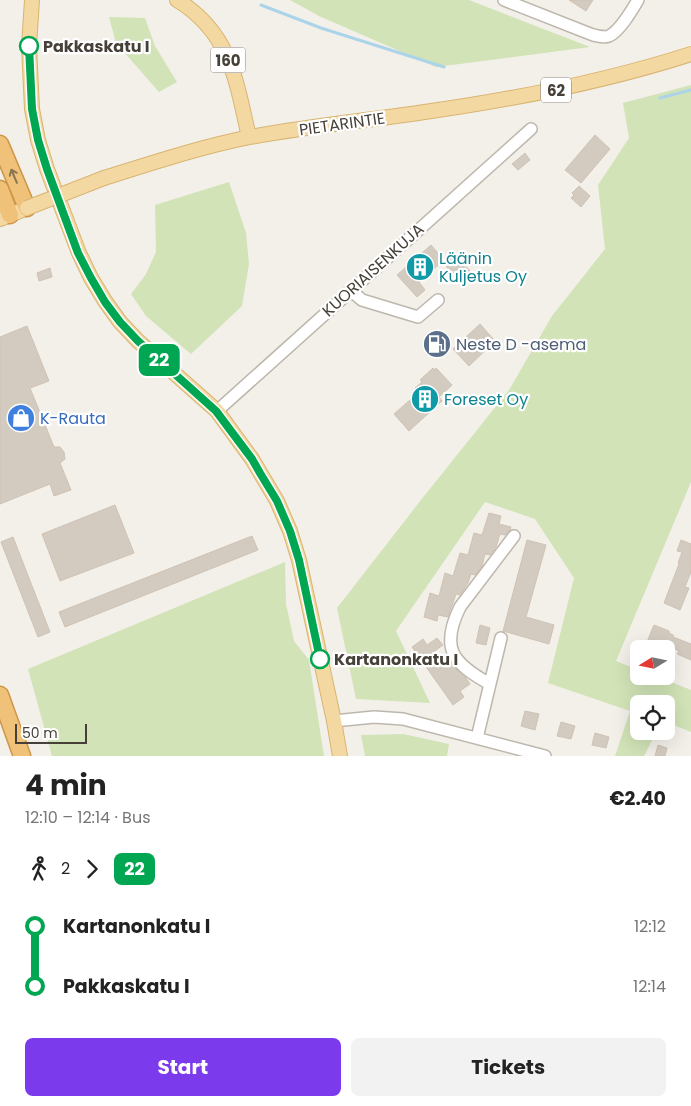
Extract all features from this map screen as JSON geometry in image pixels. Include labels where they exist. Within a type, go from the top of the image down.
[{"type":"highway","points":[[0,144],[27,208]]},
{"type":"highway","points":[[0,190],[5,217]]},
{"type":"highway","points":[[0,695],[22,756]]},
{"type":"main road","points":[[32,0],[29,46],[32,109],[38,140],[47,169],[78,253],[105,302],[120,322],[138,341],[216,411],[252,459],[277,501],[290,531],[299,560],[340,756]]},
{"type":"main road","name":"160","points":[[177,0],[190,8],[210,27],[225,50],[235,76],[249,138]]},
{"type":"main road","name":"PIETARINTIE","points":[[5,217],[104,178],[190,152],[249,138],[438,110],[554,90],[607,78],[691,54]]},
{"type":"street","points":[[504,0],[602,37],[609,36],[616,31],[638,0]]},
{"type":"street","name":"KUORIAISENKUJA","points":[[216,411],[531,129]]},
{"type":"street","points":[[350,290],[362,300],[418,317],[438,300]]},
{"type":"street","points":[[490,684],[464,668],[450,648],[450,637],[460,607],[514,536]]},
{"type":"street","points":[[477,738],[501,638]]},
{"type":"street","points":[[334,721],[374,717],[403,719],[546,756]]},
{"type":"green space","points":[[290,0],[469,0],[590,47],[436,67],[319,16]]},
{"type":"green space","points":[[109,17],[145,18],[155,46],[177,82],[159,92],[116,43]]},
{"type":"green space","points":[[691,85],[691,482],[616,661],[630,666],[630,685],[675,684],[691,690],[691,732],[675,726],[675,695],[630,695],[630,711],[548,683],[574,578],[535,519],[485,502],[396,631],[430,703],[356,699],[337,608],[509,390],[552,316],[605,249],[598,185],[629,138],[623,103]]},
{"type":"green space","points":[[229,182],[246,233],[249,264],[242,306],[191,354],[146,316],[131,294],[146,274],[156,252],[155,205]]},
{"type":"green space","points":[[285,562],[286,604],[294,641],[309,660],[324,756],[52,756],[28,669]]},
{"type":"green space","points":[[630,711],[630,740],[652,740],[644,756],[615,756]]},
{"type":"green space","points":[[403,734],[449,744],[447,756],[365,756],[361,735]]},
{"type":"building","points":[[569,0],[593,0],[586,11]]},
{"type":"building","points":[[595,135],[610,149],[581,183],[565,170]]},
{"type":"building","points":[[525,153],[530,160],[518,170],[512,164]]},
{"type":"building","points":[[579,186],[590,196],[581,207],[571,198],[574,195],[572,193]]},
{"type":"building","name":"Läänin Kuljetus Oy","points":[[431,245],[444,260],[419,282],[425,290],[417,297],[397,275]]},
{"type":"building","points":[[454,253],[470,271],[461,280],[443,263]]},
{"type":"building","points":[[50,268],[52,277],[39,281],[37,273]]},
{"type":"building","points":[[480,324],[495,341],[469,366],[453,349]]},
{"type":"building","name":"K-Rauta","points":[[27,326],[49,381],[30,388],[54,447],[60,447],[64,452],[65,459],[60,463],[71,490],[54,496],[50,484],[0,504],[0,337]]},
{"type":"building","name":"Foreset Oy","points":[[433,368],[435,370],[436,368],[452,385],[439,397],[442,401],[409,431],[394,414],[419,392],[415,388],[422,382],[420,380]]},
{"type":"building","points":[[115,505],[134,553],[60,581],[42,534]]},
{"type":"building","points":[[489,513],[501,516],[499,524],[511,527],[510,530],[505,535],[500,534],[496,547],[490,555],[485,554],[482,566],[475,575],[471,574],[468,583],[460,595],[456,594],[448,617],[438,615],[437,621],[424,617],[430,593],[439,596],[445,573],[453,576],[460,553],[468,555],[474,533],[482,535]]},
{"type":"building","points":[[252,536],[258,550],[65,627],[59,612]]},
{"type":"building","points":[[13,537],[50,632],[38,637],[1,542]]},
{"type":"building","points":[[527,540],[546,545],[526,617],[554,625],[549,644],[503,631]]},
{"type":"building","points":[[681,540],[691,544],[691,572],[685,587],[689,588],[680,610],[664,603],[679,564],[682,552],[677,551]]},
{"type":"building","points":[[480,625],[490,628],[486,645],[476,643]]},
{"type":"building","points":[[654,625],[669,631],[673,637],[691,644],[691,660],[677,654],[679,651],[675,649],[675,640],[648,640]]},
{"type":"building","points":[[437,638],[443,645],[432,653],[442,666],[449,661],[470,684],[460,691],[464,697],[453,705],[412,647],[423,639],[427,645]]},
{"type":"building","points":[[525,711],[539,714],[535,730],[521,726]]},
{"type":"building","points":[[561,722],[575,726],[571,739],[557,736]]},
{"type":"building","points":[[595,733],[609,737],[606,748],[592,745]]},
{"type":"building","points":[[658,745],[667,748],[665,756],[655,756]]},
{"type":"waterway","points":[[261,5],[321,28],[444,67]]},
{"type":"waterway","points":[[660,98],[691,90]]},
{"type":"bus line","name":"22","points":[[29,46],[32,109],[38,140],[78,253],[105,302],[120,322],[138,341],[216,411],[252,459],[277,501],[290,531],[299,560],[320,659]]},
{"type":"place","name":"Pakkaskatu I","points":[[29,46]]},
{"type":"place","name":"Läänin Kuljetus Oy","points":[[420,267]]},
{"type":"place","name":"Neste D -asema","points":[[437,344]]},
{"type":"place","name":"Foreset Oy","points":[[425,399]]},
{"type":"place","name":"K-Rauta","points":[[21,418]]},
{"type":"place","name":"Kartanonkatu I","points":[[320,659]]}]
